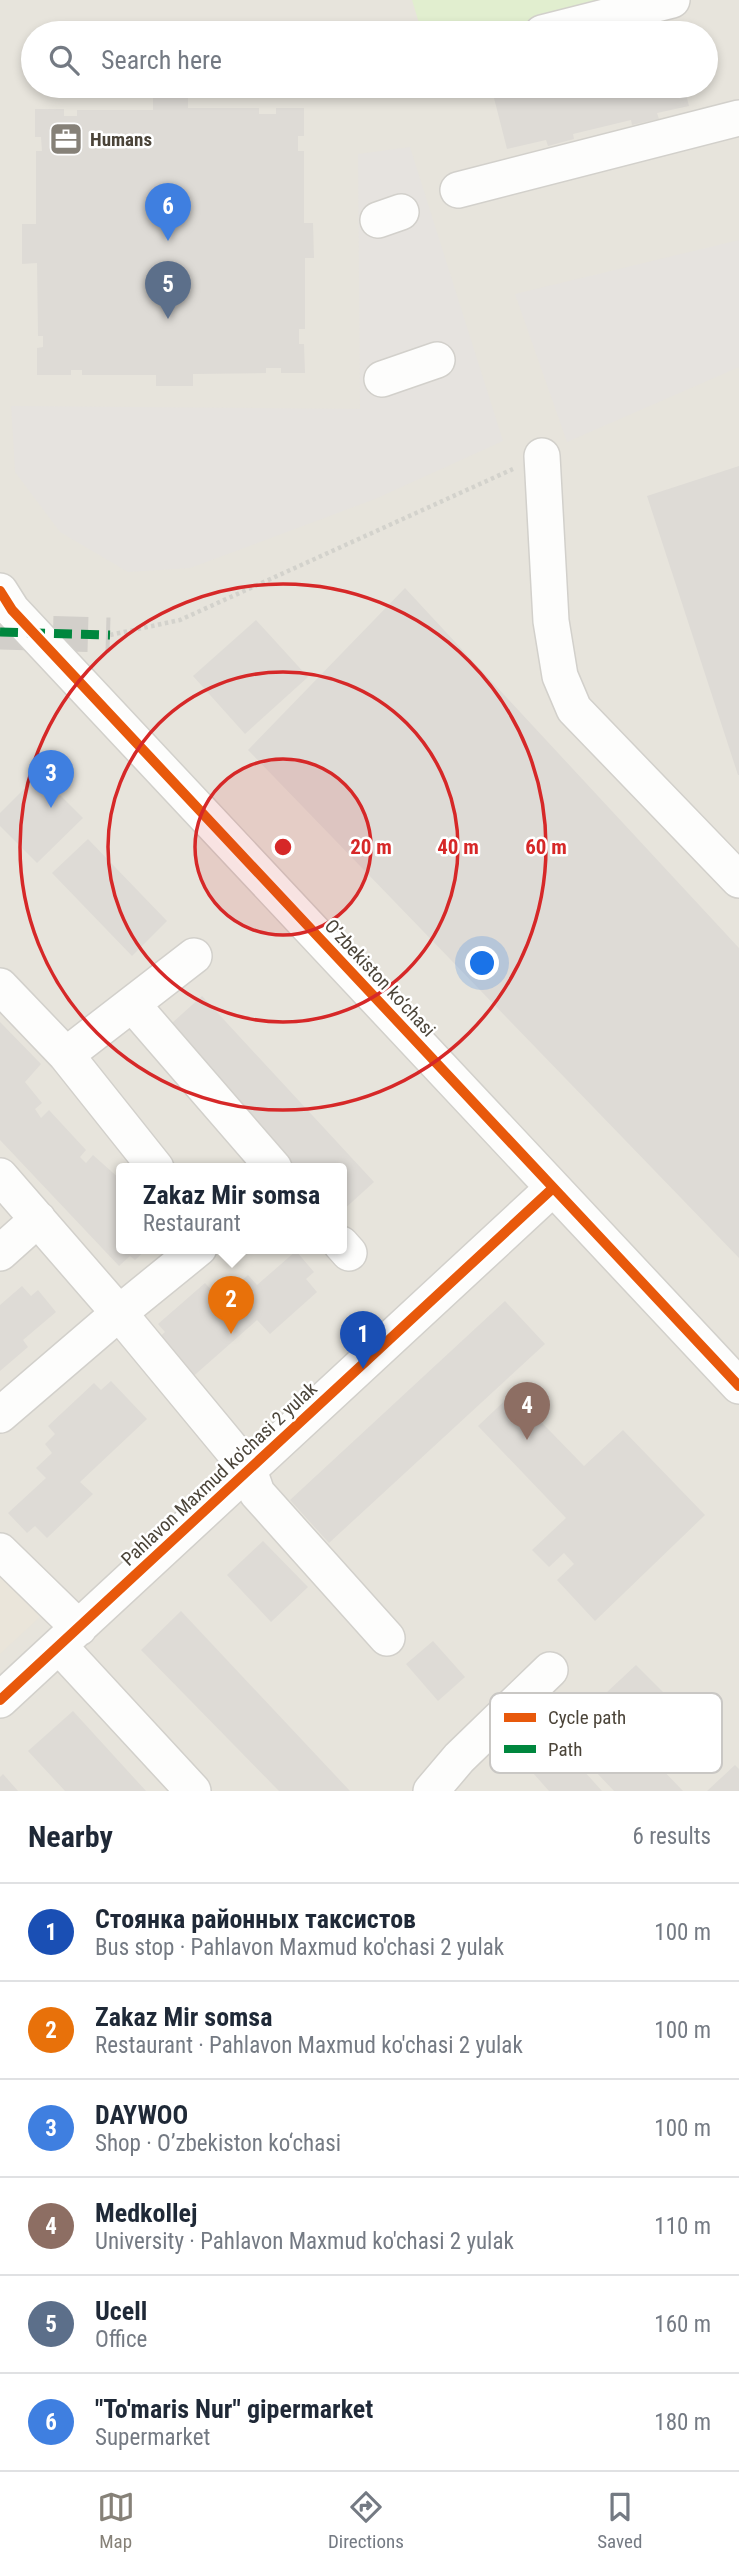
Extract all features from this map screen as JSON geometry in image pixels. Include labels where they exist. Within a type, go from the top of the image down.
[{"type":"street","points":[[590,21],[673,0]]},
{"type":"street","points":[[458,190],[739,118]]},
{"type":"street","points":[[382,379],[437,360]]},
{"type":"street","points":[[542,456],[551,621],[560,676],[573,709],[739,880]]},
{"type":"street","name":"O’zbekiston ko‘chasi","points":[[4,601],[739,1386]]},
{"type":"street","points":[[66,1055],[194,956]]},
{"type":"street","points":[[0,986],[66,1055],[152,1163]]},
{"type":"street","points":[[132,1004],[270,1163]]},
{"type":"street","points":[[0,1176],[119,1313],[248,1470],[257,1493],[387,1638]]},
{"type":"street","name":"Pahlavon Maxmud ko'chasi 2 yulak","points":[[0,1700],[554,1188]]},
{"type":"street","points":[[0,1253],[37,1219]]},
{"type":"street","points":[[0,1415],[192,1254]]},
{"type":"street","points":[[0,1551],[193,1791]]},
{"type":"street","points":[[526,1693],[550,1670]]},
{"type":"street","points":[[431,1791],[459,1758],[490,1728]]},
{"type":"path","points":[[110,635],[180,620],[542,456]]},
{"type":"shaded area","points":[[0,0],[739,0],[739,1791],[0,1791]]},
{"type":"shaded area","points":[[410,147],[503,441],[375,499],[190,568],[128,572],[60,532],[15,472],[11,406],[360,409],[358,154]]},
{"type":"shaded area","points":[[739,240],[739,367],[567,442],[515,294]]},
{"type":"shaded area","points":[[0,1576],[40,1617],[0,1654]]},
{"type":"green space","points":[[412,0],[631,0],[550,21],[418,21]]},
{"type":"building","points":[[153,98],[188,98],[188,108],[259,108],[259,114],[276,114],[276,108],[304,108],[304,136],[298,136],[298,151],[304,151],[304,223],[313,223],[314,258],[305,258],[305,329],[299,329],[299,344],[304,344],[305,373],[281,373],[281,368],[266,368],[266,373],[193,374],[193,386],[156,386],[156,375],[82,375],[82,370],[71,370],[71,375],[37,375],[37,348],[43,347],[43,336],[38,336],[37,263],[22,264],[22,224],[36,224],[36,151],[42,151],[41,137],[35,137],[35,109],[64,109],[64,116],[77,116],[77,110],[153,110]]},
{"type":"building","points":[[494,98],[687,98],[689,106],[657,113],[659,119],[632,125],[631,120],[573,134],[574,139],[548,146],[546,140],[507,149]]},
{"type":"building","points":[[739,466],[739,775],[738,775],[647,496]]},
{"type":"building","points":[[405,588],[739,948],[739,1258],[248,750]]},
{"type":"building","points":[[256,620],[308,677],[245,734],[193,676]]},
{"type":"building","points":[[39,774],[83,818],[37,863],[0,826],[0,813]]},
{"type":"building","points":[[88,839],[167,921],[132,956],[52,873]]},
{"type":"building","points":[[202,996],[374,1182],[347,1207],[347,1163],[283,1163],[162,1032]]},
{"type":"building","points":[[0,1022],[41,1064],[25,1082],[42,1103],[35,1109],[41,1118],[49,1110],[86,1150],[80,1157],[86,1163],[93,1155],[116,1176],[116,1254],[142,1254],[135,1260],[130,1256],[119,1266],[0,1140]]},
{"type":"building","points":[[293,1254],[299,1254],[314,1272],[306,1279],[317,1292],[270,1334],[257,1320],[189,1380],[155,1341],[165,1332],[158,1324],[205,1283],[212,1291],[223,1281],[231,1290],[248,1275],[257,1285]]},
{"type":"building","points":[[22,1286],[31,1296],[38,1290],[56,1312],[23,1340],[28,1347],[0,1371],[0,1305]]},
{"type":"building","points":[[505,1301],[545,1344],[329,1543],[290,1500]]},
{"type":"building","points":[[111,1381],[147,1419],[80,1482],[93,1494],[47,1538],[35,1526],[27,1533],[8,1513],[46,1478],[36,1468],[52,1453],[45,1444],[55,1434],[48,1426],[94,1383],[101,1390]]},
{"type":"building","points":[[513,1393],[584,1466],[623,1430],[705,1515],[595,1621],[557,1580],[574,1564],[564,1553],[549,1567],[532,1550],[566,1518],[478,1426]]},
{"type":"building","points":[[263,1541],[308,1587],[271,1622],[227,1575]]},
{"type":"building","points":[[181,1611],[350,1791],[279,1791],[141,1650]]},
{"type":"building","points":[[433,1641],[465,1677],[438,1701],[406,1664]]},
{"type":"building","points":[[636,1665],[664,1693],[606,1693]]},
{"type":"building","points":[[73,1711],[146,1791],[65,1791],[28,1751]]},
{"type":"building","points":[[735,1765],[739,1769],[739,1791],[707,1791]]},
{"type":"building","points":[[533,1773],[586,1773],[602,1791],[549,1791]]},
{"type":"building","points":[[597,1773],[666,1773],[683,1791],[614,1791]]},
{"type":"building","points":[[3,1774],[18,1791],[0,1791],[0,1777]]},
{"type":"tunnel","points":[[0,632],[110,635]]},
{"type":"marked path","points":[[0,632],[110,635]]},
{"type":"cycle path","points":[[0,591],[12,610],[739,1386]]},
{"type":"cycle path","points":[[0,1700],[553,1188]]},
{"type":"place","name":"Humans","points":[[66,139]]},
{"type":"place","name":"\"To'maris Nur\" gipermarket","points":[[168,241]]},
{"type":"place","name":"Ucell","points":[[168,319]]},
{"type":"place","name":"DAYWOO","points":[[51,808]]},
{"type":"place","name":"Zakaz Mir somsa","points":[[231,1334]]},
{"type":"place","name":"Стоянка районных таксистов","points":[[363,1369]]},
{"type":"place","name":"Medkollej","points":[[527,1440]]}]
